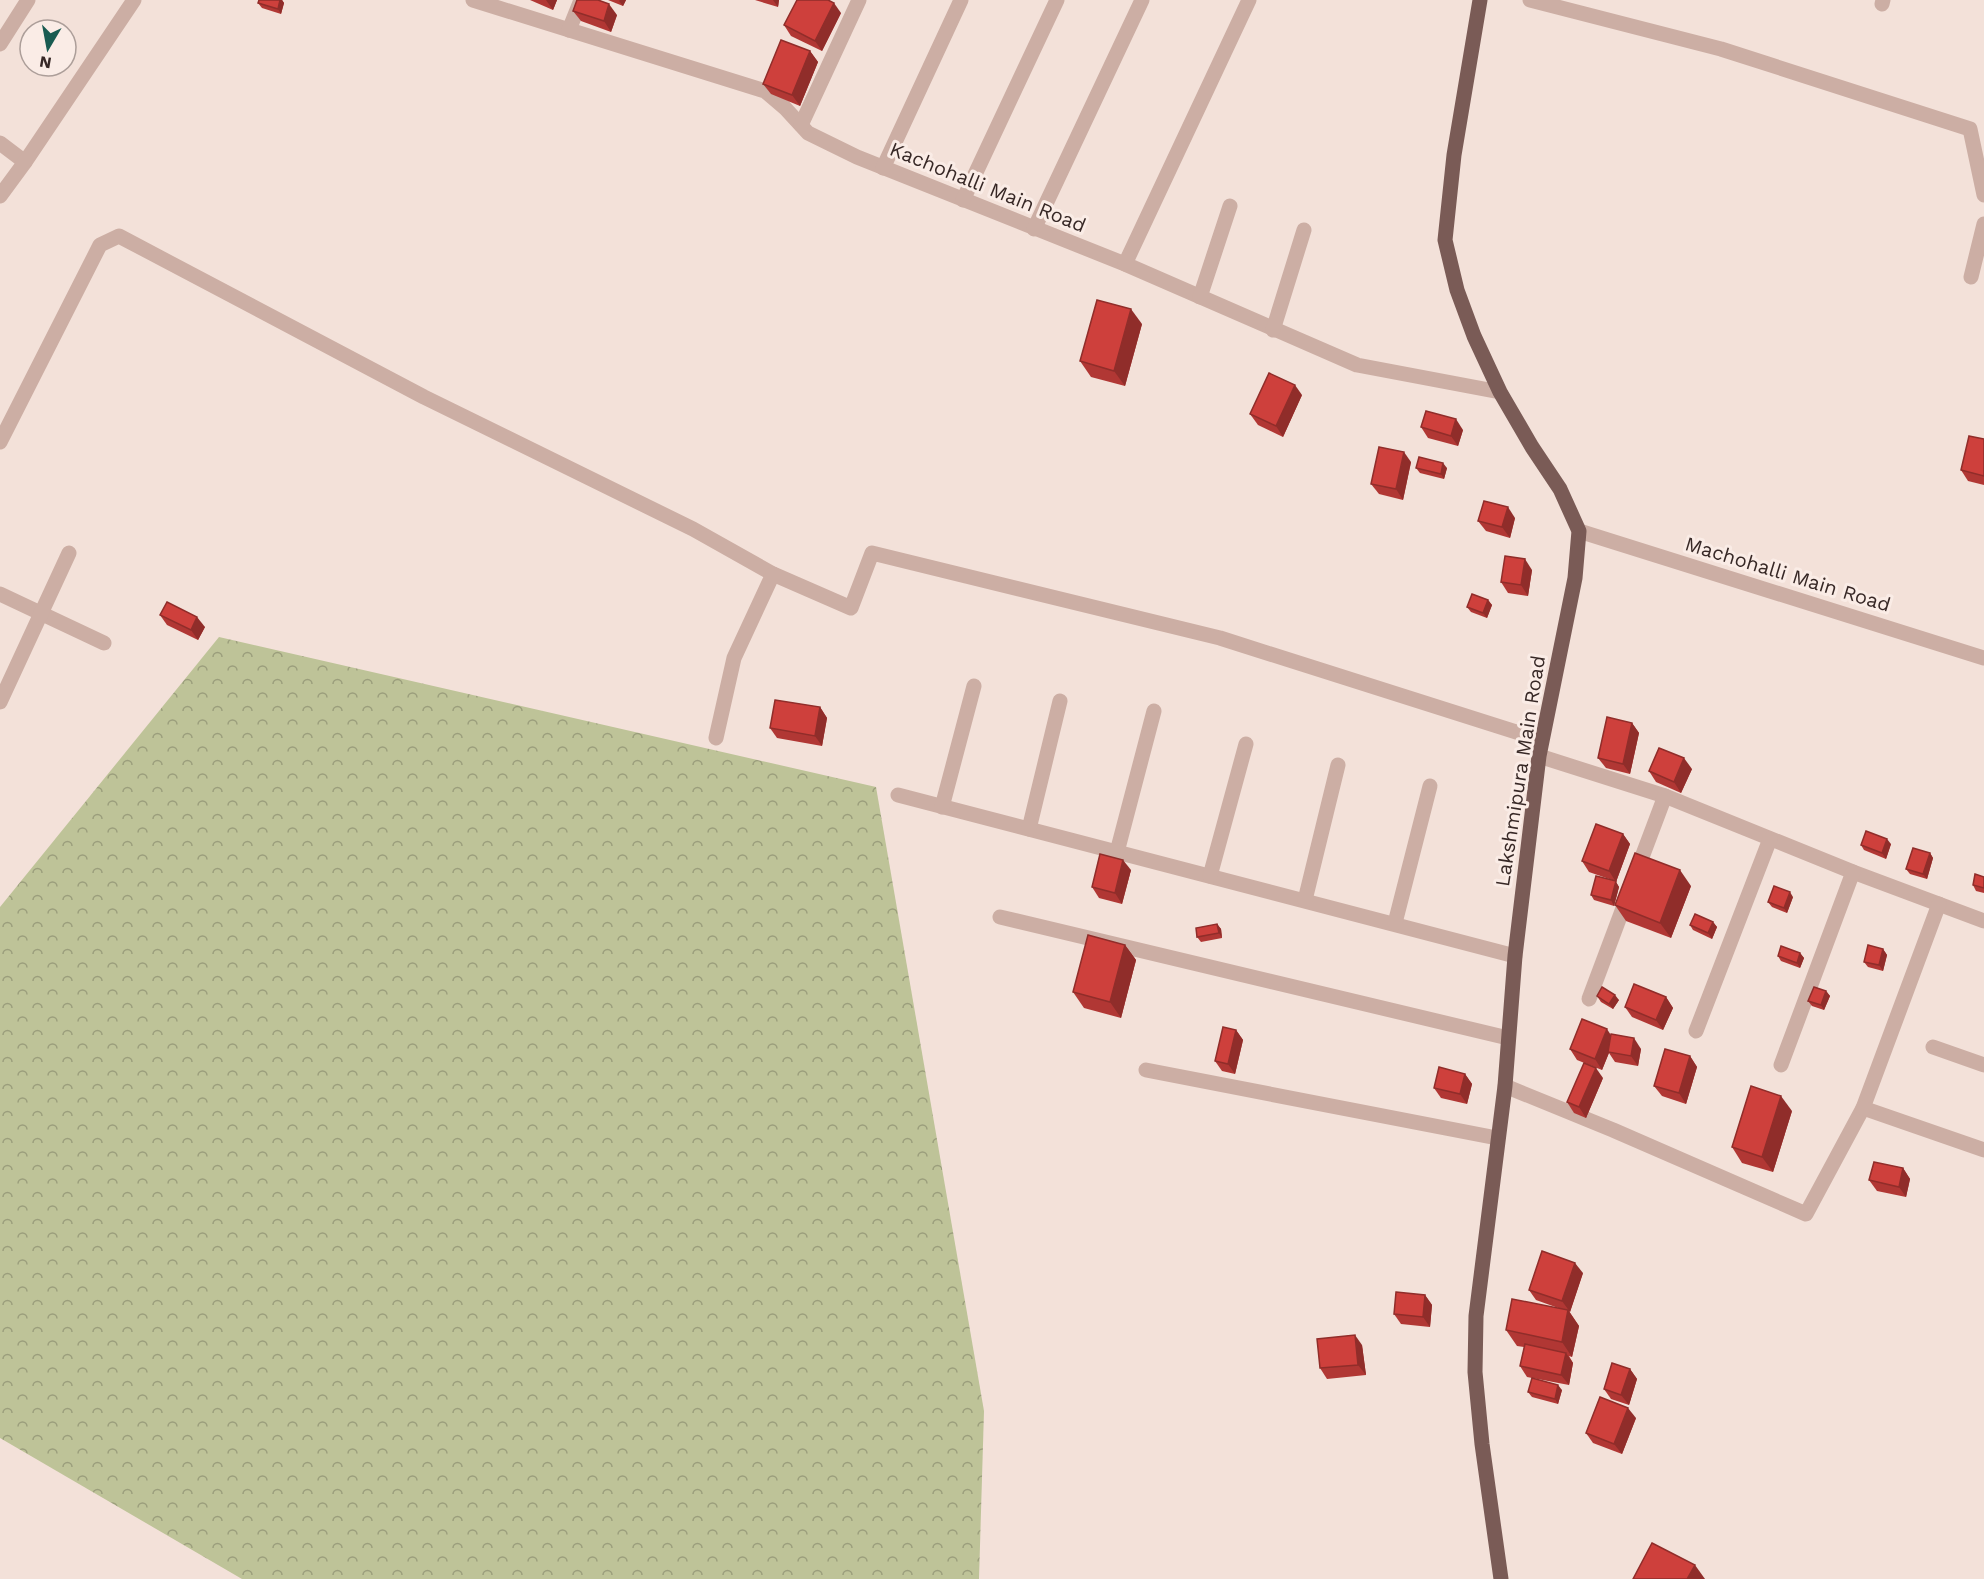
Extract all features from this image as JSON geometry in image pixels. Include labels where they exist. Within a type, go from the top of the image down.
[{"type":"main road","name":"Lakshmipura Main Road","points":[[1480,0],[1454,155],[1445,240],[1457,290],[1470,327],[1500,392],[1560,489],[1579,531],[1575,578],[1541,740],[1515,956],[1505,1086],[1476,1316],[1475,1372],[1482,1444],[1501,1579]]},
{"type":"street","points":[[0,44],[28,0]]},
{"type":"street","points":[[0,196],[134,0]]},
{"type":"street","name":"Kachohalli Main Road","points":[[473,0],[765,91],[808,133],[883,168],[1125,264],[1357,365],[1500,392]]},
{"type":"street","points":[[569,30],[581,0]]},
{"type":"street","points":[[801,125],[859,0]]},
{"type":"street","points":[[883,168],[962,0]]},
{"type":"street","points":[[963,200],[1057,0]]},
{"type":"street","points":[[1034,229],[1142,0]]},
{"type":"street","points":[[1125,264],[1249,0]]},
{"type":"street","points":[[1530,0],[1721,49],[1970,129],[1984,195]]},
{"type":"street","points":[[0,143],[25,162]]},
{"type":"street","points":[[1200,297],[1230,206]]},
{"type":"street","points":[[1971,277],[1984,224]]},
{"type":"street","points":[[1273,330],[1304,230]]},
{"type":"street","points":[[0,442],[100,245],[118,236],[424,397],[682,524],[773,574],[851,608],[872,553],[1220,638],[1541,740]]},
{"type":"street","name":"Machohalli Main Road","points":[[1579,531],[1984,658]]},
{"type":"street","points":[[0,702],[69,553]]},
{"type":"street","points":[[716,738],[734,658],[773,574]]},
{"type":"street","points":[[0,594],[104,643]]},
{"type":"street","points":[[942,807],[974,686]]},
{"type":"street","points":[[1029,829],[1060,701]]},
{"type":"street","points":[[1117,852],[1154,711]]},
{"type":"street","points":[[1210,876],[1246,744]]},
{"type":"street","points":[[1539,756],[1665,796],[1853,872],[1984,921]]},
{"type":"street","points":[[1305,900],[1338,765]]},
{"type":"street","points":[[1395,923],[1430,786]]},
{"type":"street","points":[[898,795],[1515,956]]},
{"type":"street","points":[[1589,999],[1665,796]]},
{"type":"street","points":[[1696,1031],[1770,839]]},
{"type":"street","points":[[1781,1065],[1853,872]]},
{"type":"street","points":[[1505,1086],[1806,1214],[1863,1108],[1939,904]]},
{"type":"street","points":[[1000,917],[1508,1038]]},
{"type":"street","points":[[1933,1047],[1984,1065]]},
{"type":"street","points":[[1146,1070],[1497,1137]]},
{"type":"street","points":[[1863,1108],[1984,1150]]},
{"type":"green space","points":[[219,637],[876,787],[984,1411],[979,1579],[242,1579],[0,1438],[0,907]]},
{"type":"building","points":[[259,0],[280,0],[278,9],[258,3]]},
{"type":"building","points":[[577,0],[598,0],[609,4],[604,21],[573,11]]},
{"type":"building","points":[[797,0],[828,0],[834,3],[815,41],[784,25]]},
{"type":"building","points":[[781,40],[810,51],[792,95],[763,84]]},
{"type":"building","points":[[1097,300],[1131,309],[1114,371],[1080,361]]},
{"type":"building","points":[[1269,373],[1295,385],[1276,426],[1250,414]]},
{"type":"building","points":[[1426,411],[1456,419],[1451,436],[1421,427]]},
{"type":"building","points":[[1969,436],[1984,439],[1984,476],[1961,470]]},
{"type":"building","points":[[1379,447],[1404,452],[1396,489],[1371,484]]},
{"type":"building","points":[[1419,457],[1443,463],[1441,474],[1416,468]]},
{"type":"building","points":[[1484,501],[1508,507],[1502,527],[1478,521]]},
{"type":"building","points":[[1505,556],[1525,559],[1521,585],[1501,582]]},
{"type":"building","points":[[1472,594],[1488,600],[1483,613],[1467,607]]},
{"type":"building","points":[[167,602],[197,617],[191,630],[160,615]]},
{"type":"building","points":[[775,700],[820,707],[815,736],[770,728]]},
{"type":"building","points":[[1607,717],[1632,723],[1623,764],[1598,758]]},
{"type":"building","points":[[1659,748],[1684,758],[1674,782],[1649,771]]},
{"type":"building","points":[[1596,824],[1623,834],[1609,871],[1582,861]]},
{"type":"building","points":[[1866,831],[1887,839],[1882,853],[1861,845]]},
{"type":"building","points":[[1913,848],[1930,853],[1923,874],[1906,869]]},
{"type":"building","points":[[1635,853],[1680,870],[1660,923],[1615,905]]},
{"type":"building","points":[[1100,854],[1123,860],[1115,893],[1092,887]]},
{"type":"building","points":[[1975,874],[1984,877],[1984,888],[1973,885]]},
{"type":"building","points":[[1596,876],[1616,881],[1611,900],[1591,895]]},
{"type":"building","points":[[1774,886],[1790,892],[1784,908],[1768,902]]},
{"type":"building","points":[[1695,914],[1713,922],[1708,933],[1690,925]]},
{"type":"building","points":[[1217,924],[1219,933],[1197,937],[1196,928]]},
{"type":"building","points":[[1088,935],[1125,945],[1110,1002],[1073,992]]},
{"type":"building","points":[[1868,945],[1883,949],[1879,965],[1864,962]]},
{"type":"building","points":[[1781,946],[1800,953],[1797,963],[1778,956]]},
{"type":"building","points":[[1634,984],[1666,997],[1656,1020],[1625,1007]]},
{"type":"building","points":[[1602,987],[1615,995],[1609,1004],[1597,996]]},
{"type":"building","points":[[1814,987],[1826,991],[1821,1005],[1808,1001]]},
{"type":"building","points":[[1582,1019],[1607,1029],[1595,1059],[1570,1049]]},
{"type":"building","points":[[1223,1027],[1236,1030],[1228,1064],[1215,1061]]},
{"type":"building","points":[[1611,1034],[1634,1038],[1631,1056],[1608,1052]]},
{"type":"building","points":[[1665,1049],[1690,1056],[1679,1093],[1654,1086]]},
{"type":"building","points":[[1584,1063],[1596,1068],[1579,1107],[1567,1102]]},
{"type":"building","points":[[1439,1067],[1465,1074],[1460,1094],[1434,1088]]},
{"type":"building","points":[[1751,1086],[1781,1096],[1762,1157],[1732,1147]]},
{"type":"building","points":[[1874,1162],[1903,1168],[1899,1187],[1869,1180]]},
{"type":"building","points":[[1542,1251],[1575,1263],[1562,1301],[1529,1290]]},
{"type":"building","points":[[1396,1292],[1425,1295],[1423,1317],[1394,1314]]},
{"type":"building","points":[[1512,1299],[1568,1310],[1562,1342],[1506,1330]]},
{"type":"building","points":[[1355,1335],[1358,1365],[1320,1368],[1317,1339]]},
{"type":"building","points":[[1525,1344],[1566,1353],[1561,1375],[1520,1366]]},
{"type":"building","points":[[1612,1363],[1630,1369],[1621,1395],[1604,1389]]},
{"type":"building","points":[[1532,1378],[1558,1385],[1555,1399],[1528,1392]]},
{"type":"building","points":[[1600,1397],[1628,1408],[1614,1444],[1586,1433]]},
{"type":"building","points":[[1652,1543],[1695,1565],[1687,1579],[1633,1579]]}]
